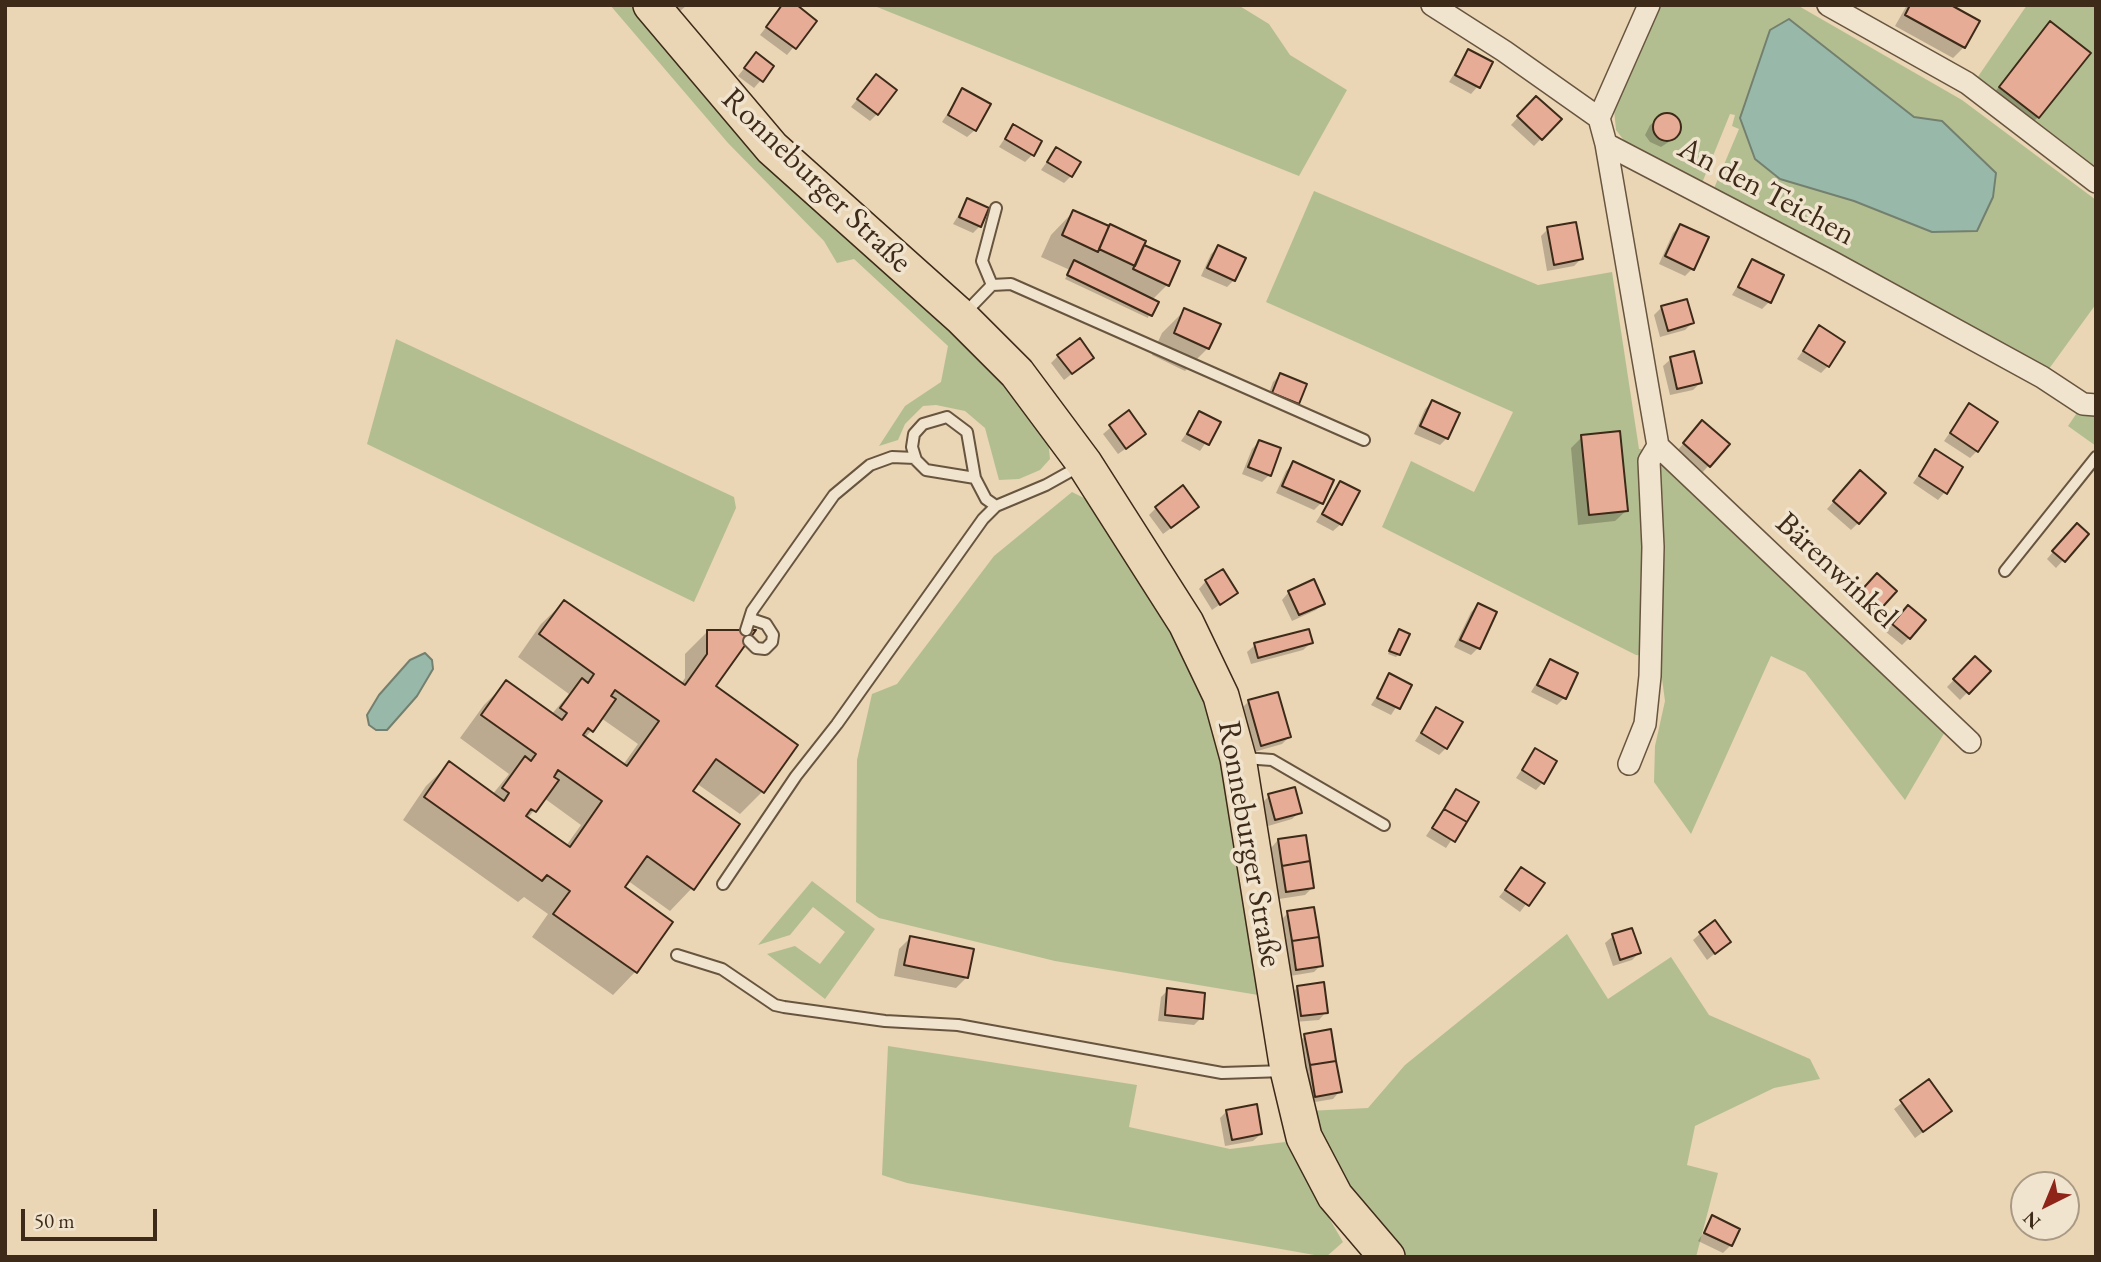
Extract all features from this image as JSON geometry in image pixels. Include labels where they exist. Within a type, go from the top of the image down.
[{"type":"main road","name":"Ronneburger Straße","points":[[651,5],[772,148],[961,317],[1017,373],[1084,463],[1186,623],[1221,696],[1238,758],[1288,1070],[1301,1126],[1320,1170],[1351,1218],[1387,1257]]},
{"type":"street","points":[[1432,5],[1504,51],[1599,118]]},
{"type":"street","points":[[1629,764],[1644,724],[1650,676],[1653,547],[1649,461],[1658,446],[1606,144],[1599,118],[1649,5]]},
{"type":"street","points":[[1828,5],[1967,83],[2096,182]]},
{"type":"street","name":"An den Teichen","points":[[1606,144],[1844,268],[2042,377],[2083,404],[2096,405]]},
{"type":"street","name":"Bärenwinkel","points":[[1658,446],[1970,741]]},
{"type":"lane","points":[[992,285],[982,261],[996,208]]},
{"type":"lane","points":[[961,317],[992,285],[1011,284],[1364,440]]},
{"type":"lane","points":[[975,478],[926,470],[915,458],[912,447],[914,434],[923,424],[947,417],[967,432],[975,478],[986,499],[996,506]]},
{"type":"lane","points":[[749,630],[752,611],[842,487],[870,465],[892,457],[915,458]]},
{"type":"lane","points":[[2005,571],[2096,457]]},
{"type":"lane","points":[[723,884],[796,776],[837,724],[983,519],[996,506],[1046,485],[1084,463]]},
{"type":"lane","points":[[1238,758],[1272,760],[1384,825]]},
{"type":"lane","points":[[677,955],[722,969],[775,1005],[784,1007],[885,1021],[958,1025],[1222,1073],[1253,1074],[1288,1070]]},
{"type":"shaded area","points":[[610,5],[631,5],[711,105],[783,180],[983,359],[1028,411],[1048,439],[1050,459],[1040,470],[1019,479],[999,480],[985,428],[965,411],[936,405],[923,406],[905,424],[898,440],[879,446],[905,406],[941,382],[948,346],[854,259],[837,263],[824,241],[728,143]]},
{"type":"shaded area","points":[[872,5],[1238,5],[1269,24],[1290,55],[1347,90],[1299,176]]},
{"type":"shaded area","points":[[1660,5],[1797,5],[1962,100],[2096,200],[2096,304],[2046,373],[1712,193],[1739,129],[1732,126],[1735,115],[1730,114],[1702,183],[1632,151],[1616,130],[1614,109]],"holes":[[[1789,19],[1914,117],[1942,121],[1996,173],[1977,231],[1959,230],[1780,179],[1755,159],[1740,118]]]},
{"type":"shaded area","points":[[2027,5],[2096,5],[2096,172],[1975,81]]},
{"type":"shaded area","points":[[1789,19],[1914,117],[1942,121],[1996,173],[1993,197],[1977,231],[1932,232],[1854,201],[1780,179],[1755,159],[1740,118],[1770,30]]},
{"type":"shaded area","points":[[1314,191],[1538,285],[1612,272],[1639,449],[1652,450],[1946,730],[1905,800],[1805,672],[1771,656],[1691,834],[1654,782],[1655,746],[1665,701],[1659,657],[1636,655],[1382,527],[1411,461],[1474,492],[1513,412],[1266,302]]},
{"type":"shaded area","points":[[396,339],[734,497],[736,508],[694,602],[367,444]]},
{"type":"shaded area","points":[[2083,404],[2096,405],[2096,446],[2068,426]]},
{"type":"shaded area","points":[[1072,492],[1098,505],[1187,647],[1228,760],[1264,996],[1055,961],[879,918],[856,902],[857,760],[872,694],[897,684],[994,556]]},
{"type":"shaded area","points":[[425,653],[432,660],[433,669],[417,696],[387,730],[376,730],[369,725],[367,715],[379,695],[410,660]]},
{"type":"shaded area","points":[[812,881],[875,929],[825,999],[767,954],[795,946],[820,964],[845,932],[813,907],[790,935],[758,945]]},
{"type":"shaded area","points":[[1567,934],[1608,999],[1671,957],[1709,1015],[1810,1059],[1820,1079],[1774,1088],[1695,1126],[1687,1165],[1718,1173],[1696,1257],[1400,1257],[1351,1202],[1308,1111],[1368,1108],[1405,1065]]},
{"type":"shaded area","points":[[888,1046],[1137,1085],[1129,1127],[1230,1149],[1285,1142],[1343,1242],[1326,1257],[907,1183],[882,1175]]},
{"type":"building","points":[[782,5],[797,5],[817,21],[796,49],[766,27]]},
{"type":"building","points":[[1910,5],[1951,5],[1980,21],[1965,48],[1905,15]]},
{"type":"building","points":[[2050,21],[2091,53],[2039,118],[1999,87]]},
{"type":"building","points":[[1468,49],[1493,62],[1480,88],[1455,75]]},
{"type":"building","points":[[756,52],[774,66],[763,82],[744,68]]},
{"type":"building","points":[[876,74],[897,90],[878,115],[857,99]]},
{"type":"building","points":[[962,88],[991,104],[976,131],[948,115]]},
{"type":"building","points":[[1536,96],[1562,119],[1542,140],[1517,116]]},
{"type":"building","points":[[1667,113],[1677,117],[1681,127],[1677,137],[1667,141],[1657,137],[1653,127],[1657,117]]},
{"type":"building","points":[[1013,124],[1042,141],[1034,156],[1005,139]]},
{"type":"building","points":[[1056,147],[1081,162],[1072,177],[1047,162]]},
{"type":"building","points":[[967,198],[989,208],[981,227],[959,217]]},
{"type":"building","points":[[1073,210],[1109,226],[1098,252],[1062,235]]},
{"type":"building","points":[[1576,222],[1583,259],[1554,265],[1547,227]]},
{"type":"building","points":[[1110,224],[1146,241],[1135,266],[1099,249]]},
{"type":"building","points":[[1680,224],[1709,237],[1694,270],[1665,256]]},
{"type":"building","points":[[1144,245],[1180,261],[1169,286],[1133,269]]},
{"type":"building","points":[[1218,245],[1246,258],[1235,281],[1207,268]]},
{"type":"building","points":[[1752,259],[1784,275],[1771,303],[1738,287]]},
{"type":"building","points":[[1074,260],[1159,302],[1152,316],[1067,275]]},
{"type":"building","points":[[1687,299],[1694,323],[1668,331],[1661,306]]},
{"type":"building","points":[[1184,308],[1221,324],[1209,349],[1174,333]]},
{"type":"building","points":[[1819,325],[1845,342],[1829,367],[1803,351]]},
{"type":"building","points":[[1080,338],[1094,358],[1072,374],[1057,355]]},
{"type":"building","points":[[1694,351],[1702,383],[1677,389],[1670,357]]},
{"type":"building","points":[[1280,373],[1307,384],[1299,404],[1272,393]]},
{"type":"building","points":[[1432,400],[1460,413],[1448,439],[1420,426]]},
{"type":"building","points":[[1969,403],[1998,422],[1978,452],[1950,433]]},
{"type":"building","points":[[1129,410],[1146,434],[1126,449],[1109,425]]},
{"type":"building","points":[[1199,411],[1221,422],[1209,445],[1187,434]]},
{"type":"building","points":[[1702,420],[1730,444],[1710,467],[1683,443]]},
{"type":"building","points":[[1620,431],[1628,511],[1589,515],[1581,435]]},
{"type":"building","points":[[1259,440],[1281,448],[1271,476],[1248,467]]},
{"type":"building","points":[[1935,449],[1963,467],[1947,494],[1919,476]]},
{"type":"building","points":[[1293,461],[1334,480],[1323,504],[1282,486]]},
{"type":"building","points":[[1860,470],[1886,493],[1859,524],[1833,501]]},
{"type":"building","points":[[1340,481],[1360,491],[1342,525],[1322,514]]},
{"type":"building","points":[[1183,485],[1199,507],[1171,528],[1155,507]]},
{"type":"building","points":[[2077,523],[2089,534],[2065,562],[2052,551]]},
{"type":"building","points":[[1223,569],[1238,593],[1220,605],[1205,580]]},
{"type":"building","points":[[1877,573],[1897,591],[1878,612],[1859,593]]},
{"type":"building","points":[[1314,579],[1325,604],[1299,615],[1288,591]]},
{"type":"building","points":[[564,600],[685,685],[707,654],[707,630],[756,630],[716,686],[798,745],[764,793],[716,759],[693,791],[740,824],[694,890],[647,856],[625,887],[673,922],[637,973],[553,914],[570,891],[547,875],[542,881],[424,797],[449,761],[504,801],[509,793],[502,788],[525,756],[531,761],[536,754],[481,715],[506,680],[562,720],[567,713],[560,708],[582,678],[588,683],[594,674],[539,634]],"holes":[[[615,690],[659,721],[627,766],[583,735],[588,728],[593,732],[616,699],[611,696]],[[558,770],[602,801],[570,847],[526,816],[531,809],[536,812],[559,780],[554,777]]]},
{"type":"building","points":[[1478,603],[1497,612],[1480,649],[1460,640]]},
{"type":"building","points":[[1908,605],[1926,620],[1910,639],[1892,624]]},
{"type":"building","points":[[1309,629],[1313,643],[1258,658],[1254,643]]},
{"type":"building","points":[[1399,629],[1410,634],[1400,655],[1389,651]]},
{"type":"building","points":[[1975,656],[1991,671],[1969,694],[1953,679]]},
{"type":"building","points":[[1550,659],[1578,673],[1566,699],[1537,685]]},
{"type":"building","points":[[1389,673],[1412,685],[1400,709],[1377,698]]},
{"type":"building","points":[[1278,692],[1291,737],[1261,746],[1248,700]]},
{"type":"building","points":[[1436,707],[1463,722],[1447,749],[1421,733]]},
{"type":"building","points":[[1535,748],[1557,761],[1544,784],[1522,770]]},
{"type":"building","points":[[1295,787],[1302,813],[1275,820],[1268,794]]},
{"type":"building","points":[[1456,789],[1479,802],[1467,822],[1444,809]]},
{"type":"building","points":[[1444,809],[1467,822],[1455,842],[1432,828]]},
{"type":"building","points":[[1306,835],[1310,861],[1282,866],[1278,839]]},
{"type":"building","points":[[1310,861],[1314,888],[1286,892],[1282,866]]},
{"type":"building","points":[[1521,867],[1545,883],[1529,906],[1505,890]]},
{"type":"building","points":[[1314,907],[1319,937],[1292,941],[1287,911]]},
{"type":"building","points":[[1715,920],[1731,942],[1715,954],[1699,932]]},
{"type":"building","points":[[1632,928],[1641,953],[1620,960],[1612,934]]},
{"type":"building","points":[[910,936],[974,949],[968,978],[904,965]]},
{"type":"building","points":[[1319,937],[1323,966],[1296,970],[1292,941]]},
{"type":"building","points":[[1324,982],[1328,1013],[1301,1016],[1297,986]]},
{"type":"building","points":[[1167,988],[1205,993],[1203,1019],[1165,1015]]},
{"type":"building","points":[[1331,1029],[1336,1061],[1310,1065],[1304,1034]]},
{"type":"building","points":[[1336,1061],[1342,1092],[1315,1097],[1310,1065]]},
{"type":"building","points":[[1929,1079],[1952,1111],[1923,1132],[1900,1100]]},
{"type":"building","points":[[1257,1104],[1262,1134],[1232,1140],[1226,1110]]},
{"type":"building","points":[[1712,1215],[1740,1229],[1732,1246],[1704,1233]]}]
